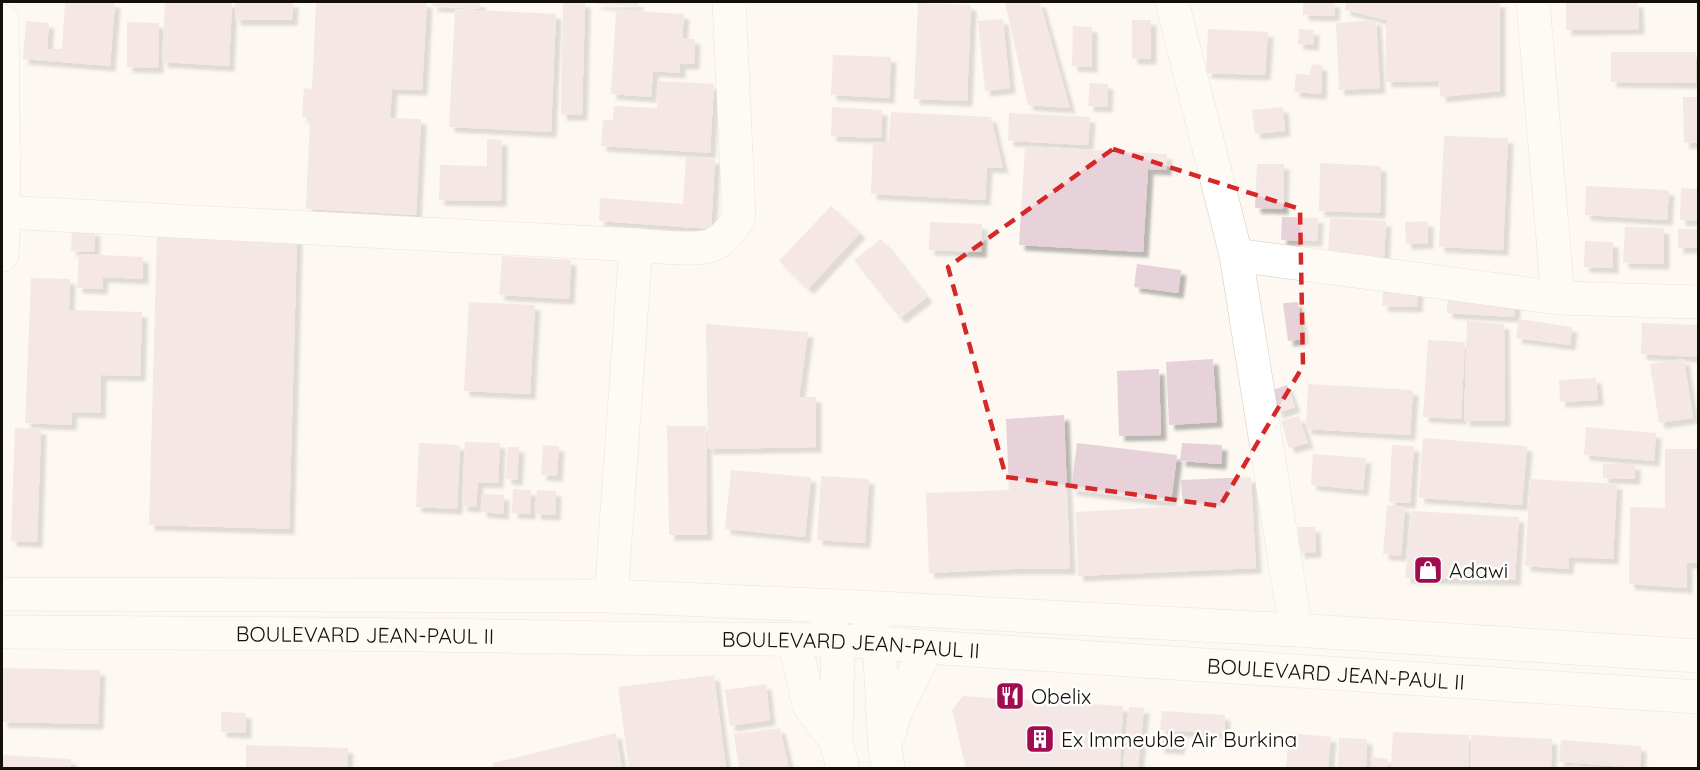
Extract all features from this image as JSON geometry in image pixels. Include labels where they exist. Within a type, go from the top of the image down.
[{"type":"main road","points":[[4,212],[696,248],[710,246],[732,228],[739,216],[729,2]]},
{"type":"main road","points":[[1172,2],[1236,255],[1296,630]]},
{"type":"main road","points":[[1533,2],[1558,298]]},
{"type":"main road","points":[[2,21],[4,212],[2,255]]},
{"type":"main road","points":[[610,596],[636,245]]},
{"type":"main road","points":[[1236,255],[1558,298],[1698,302]]},
{"type":"main road","name":"BOULEVARD JEAN-PAUL II","points":[[2,594],[610,596],[1296,630],[1698,656]]},
{"type":"main road","points":[[819,606],[838,641],[839,755]]},
{"type":"main road","points":[[860,607],[879,642],[887,758]]},
{"type":"main road","name":"BOULEVARD JEAN-PAUL II","points":[[2,632],[366,633],[879,642],[1698,697]]},
{"type":"main road","points":[[794,639],[809,705],[839,755]]},
{"type":"main road","points":[[887,758],[895,713],[927,647]]},
{"type":"highlighted area","points":[[1113,149],[1300,209],[1303,366],[1220,506],[1006,477],[948,267]]},
{"type":"building","points":[[65,2],[115,2],[110,66],[23,59],[26,21],[49,23],[47,49],[62,49]]},
{"type":"building","points":[[165,2],[232,2],[229,66],[162,62]]},
{"type":"building","points":[[235,2],[293,2],[292,20],[235,20]]},
{"type":"building","points":[[316,2],[427,2],[422,90],[392,89],[390,118],[421,119],[416,215],[306,209],[310,118],[302,117],[304,88],[312,89]]},
{"type":"building","points":[[432,2],[480,2],[480,9],[432,6]]},
{"type":"building","points":[[563,2],[585,2],[582,115],[561,115]]},
{"type":"building","points":[[596,2],[638,2],[638,6],[596,4]]},
{"type":"building","points":[[1005,2],[1040,2],[1070,108],[1028,105]]},
{"type":"building","points":[[1303,2],[1335,2],[1334,16],[1303,15]]},
{"type":"building","points":[[1346,2],[1500,2],[1500,91],[1441,97],[1438,81],[1386,82],[1386,20],[1345,10]]},
{"type":"building","points":[[1566,2],[1638,2],[1639,29],[1566,30]]},
{"type":"building","points":[[918,3],[971,5],[967,101],[914,99]]},
{"type":"building","points":[[455,9],[556,14],[551,132],[449,127]]},
{"type":"building","points":[[616,10],[684,14],[682,38],[695,39],[694,64],[680,64],[680,73],[653,71],[651,97],[611,94]]},
{"type":"building","points":[[1003,19],[1010,88],[985,91],[978,21]]},
{"type":"building","points":[[1132,20],[1151,20],[1151,59],[1132,59]]},
{"type":"building","points":[[1376,20],[1380,88],[1339,90],[1336,23]]},
{"type":"building","points":[[127,22],[159,23],[158,68],[127,67]]},
{"type":"building","points":[[1073,26],[1092,27],[1092,67],[1072,66]]},
{"type":"building","points":[[1208,29],[1268,32],[1265,75],[1206,73]]},
{"type":"building","points":[[1299,29],[1314,30],[1313,45],[1298,44]]},
{"type":"building","points":[[1611,52],[1696,52],[1695,83],[1611,82]]},
{"type":"building","points":[[833,55],[891,57],[889,98],[831,95]]},
{"type":"building","points":[[1312,64],[1322,65],[1321,94],[1294,92],[1296,74],[1310,75]]},
{"type":"building","points":[[659,81],[714,84],[710,153],[601,146],[603,120],[613,120],[614,106],[657,108]]},
{"type":"building","points":[[1090,83],[1108,84],[1107,107],[1088,106]]},
{"type":"building","points":[[1683,97],[1698,97],[1698,143],[1684,143]]},
{"type":"building","points":[[832,107],[882,110],[881,138],[831,136]]},
{"type":"building","points":[[1283,107],[1285,131],[1255,134],[1252,110]]},
{"type":"building","points":[[891,112],[991,117],[1003,168],[987,167],[985,200],[871,194],[873,142],[889,142]]},
{"type":"building","points":[[1009,113],[1090,117],[1088,145],[1008,141]]},
{"type":"building","points":[[1444,136],[1508,138],[1503,250],[1439,247]]},
{"type":"building","points":[[487,139],[502,140],[501,201],[439,200],[440,165],[487,166]]},
{"type":"building","points":[[1025,146],[1167,154],[1166,170],[1148,169],[1143,252],[1019,245]]},
{"type":"building","points":[[686,157],[715,159],[711,229],[599,221],[600,198],[683,204]]},
{"type":"building","points":[[1320,163],[1381,166],[1380,213],[1319,211]]},
{"type":"building","points":[[1257,164],[1284,164],[1283,209],[1255,208]]},
{"type":"building","points":[[1586,186],[1669,190],[1667,220],[1585,215]]},
{"type":"building","points":[[1681,188],[1698,189],[1698,221],[1680,220]]},
{"type":"building","points":[[831,206],[860,233],[808,289],[779,261]]},
{"type":"building","points":[[1282,217],[1318,218],[1317,241],[1281,240]]},
{"type":"building","points":[[1330,218],[1386,221],[1384,257],[1328,254]]},
{"type":"building","points":[[1428,221],[1428,243],[1406,244],[1405,222]]},
{"type":"building","points":[[930,222],[982,224],[981,252],[929,250]]},
{"type":"building","points":[[1625,227],[1664,228],[1664,264],[1623,263]]},
{"type":"building","points":[[1678,229],[1698,229],[1698,248],[1678,248]]},
{"type":"building","points":[[72,230],[95,231],[94,252],[71,251]]},
{"type":"building","points":[[157,234],[297,237],[289,529],[149,525]]},
{"type":"building","points":[[881,239],[927,297],[900,318],[854,260]]},
{"type":"building","points":[[1585,241],[1613,242],[1613,268],[1584,267]]},
{"type":"building","points":[[79,254],[143,257],[143,279],[103,277],[102,289],[77,288]]},
{"type":"building","points":[[502,256],[571,260],[569,299],[499,295]]},
{"type":"building","points":[[1137,264],[1181,270],[1178,293],[1134,287]]},
{"type":"building","points":[[31,278],[70,279],[69,310],[142,312],[140,376],[101,375],[100,413],[72,412],[71,425],[25,423]]},
{"type":"building","points":[[1384,281],[1418,283],[1417,307],[1382,306]]},
{"type":"building","points":[[1448,291],[1516,296],[1514,317],[1447,313]]},
{"type":"building","points":[[469,302],[535,305],[530,394],[464,391]]},
{"type":"building","points":[[1298,302],[1303,339],[1288,341],[1283,303]]},
{"type":"building","points":[[1519,319],[1572,327],[1570,345],[1516,338]]},
{"type":"building","points":[[1467,321],[1504,324],[1505,421],[1464,421]]},
{"type":"building","points":[[1642,323],[1698,325],[1697,357],[1641,354]]},
{"type":"building","points":[[706,324],[808,332],[799,397],[816,397],[816,447],[708,449]]},
{"type":"building","points":[[1428,340],[1465,342],[1461,419],[1423,417]]},
{"type":"building","points":[[1213,359],[1217,422],[1169,425],[1166,362]]},
{"type":"building","points":[[1684,359],[1693,418],[1659,423],[1650,364]]},
{"type":"building","points":[[1159,369],[1161,435],[1119,436],[1117,371]]},
{"type":"building","points":[[1596,378],[1598,400],[1560,402],[1559,380]]},
{"type":"building","points":[[1308,384],[1413,390],[1410,435],[1306,429]]},
{"type":"building","points":[[1287,385],[1295,407],[1278,413],[1270,391]]},
{"type":"building","points":[[1064,415],[1070,569],[929,573],[926,493],[1009,490],[1006,419]]},
{"type":"building","points":[[1299,416],[1308,443],[1289,448],[1281,421]]},
{"type":"building","points":[[667,426],[706,426],[707,535],[669,535]]},
{"type":"building","points":[[1586,427],[1656,433],[1654,461],[1584,455]]},
{"type":"building","points":[[15,428],[41,429],[37,542],[11,541]]},
{"type":"building","points":[[1423,438],[1527,446],[1522,505],[1419,498]]},
{"type":"building","points":[[465,442],[500,443],[498,483],[478,482],[476,507],[462,506]]},
{"type":"building","points":[[419,443],[460,445],[457,509],[416,507]]},
{"type":"building","points":[[1077,443],[1177,455],[1171,502],[1071,490]]},
{"type":"building","points":[[1182,443],[1222,445],[1221,464],[1180,461]]},
{"type":"building","points":[[543,445],[559,446],[557,476],[541,475]]},
{"type":"building","points":[[1392,445],[1414,446],[1410,503],[1389,502]]},
{"type":"building","points":[[508,447],[519,447],[517,480],[506,479]]},
{"type":"building","points":[[1665,449],[1698,449],[1698,563],[1687,563],[1687,588],[1629,584],[1630,507],[1665,508]]},
{"type":"building","points":[[1313,454],[1366,458],[1363,490],[1311,485]]},
{"type":"building","points":[[1603,464],[1635,464],[1635,479],[1603,478]]},
{"type":"building","points":[[731,470],[811,477],[805,537],[725,529]]},
{"type":"building","points":[[821,476],[869,479],[865,543],[817,540]]},
{"type":"building","points":[[1251,477],[1256,568],[1078,576],[1076,512],[1183,506],[1181,480]]},
{"type":"building","points":[[1530,479],[1617,484],[1613,559],[1569,557],[1568,569],[1525,566]]},
{"type":"building","points":[[513,489],[531,490],[530,514],[512,513]]},
{"type":"building","points":[[537,490],[556,491],[555,515],[535,514]]},
{"type":"building","points":[[482,494],[504,495],[503,514],[481,512]]},
{"type":"building","points":[[1387,505],[1405,507],[1401,556],[1383,554]]},
{"type":"building","points":[[1412,511],[1519,517],[1515,580],[1405,578]]},
{"type":"building","points":[[1298,527],[1315,527],[1316,552],[1299,553]]},
{"type":"building","points":[[2,668],[100,670],[98,724],[2,722]]},
{"type":"building","points":[[714,675],[726,768],[629,768],[618,687]]},
{"type":"building","points":[[766,684],[770,720],[730,726],[725,690]]},
{"type":"building","name":"Ex Immeuble Air Burkina","points":[[963,696],[1123,706],[1120,768],[966,768],[952,710]]},
{"type":"building","points":[[1129,707],[1144,708],[1138,768],[1123,767]]},
{"type":"building","points":[[1162,711],[1225,715],[1224,734],[1160,730]]},
{"type":"building","points":[[221,712],[246,713],[246,733],[221,732]]},
{"type":"building","points":[[780,728],[789,768],[739,768],[734,734]]},
{"type":"building","points":[[1393,732],[1469,735],[1468,768],[1391,768]]},
{"type":"building","points":[[616,733],[622,768],[493,768],[493,763]]},
{"type":"building","points":[[1289,733],[1331,737],[1328,768],[1286,768]]},
{"type":"building","points":[[1159,734],[1180,735],[1179,749],[1159,748]]},
{"type":"building","points":[[1471,735],[1552,739],[1551,768],[1470,768]]},
{"type":"building","points":[[1339,738],[1367,739],[1366,768],[1338,768]]},
{"type":"building","points":[[1561,740],[1641,746],[1640,768],[1559,762]]},
{"type":"building","points":[[246,745],[348,748],[347,768],[246,768]]},
{"type":"building","points":[[2,755],[71,759],[70,768],[2,768]]},
{"type":"building","points":[[1372,757],[1388,759],[1387,768],[1371,768]]},
{"type":"building","points":[[1563,765],[1601,767],[1601,768],[1562,768]]},
{"type":"place","name":"Adawi","points":[[1428,570]]},
{"type":"place","name":"Obelix","points":[[1010,696]]},
{"type":"place","name":"Ex Immeuble Air Burkina","points":[[1040,739]]}]
